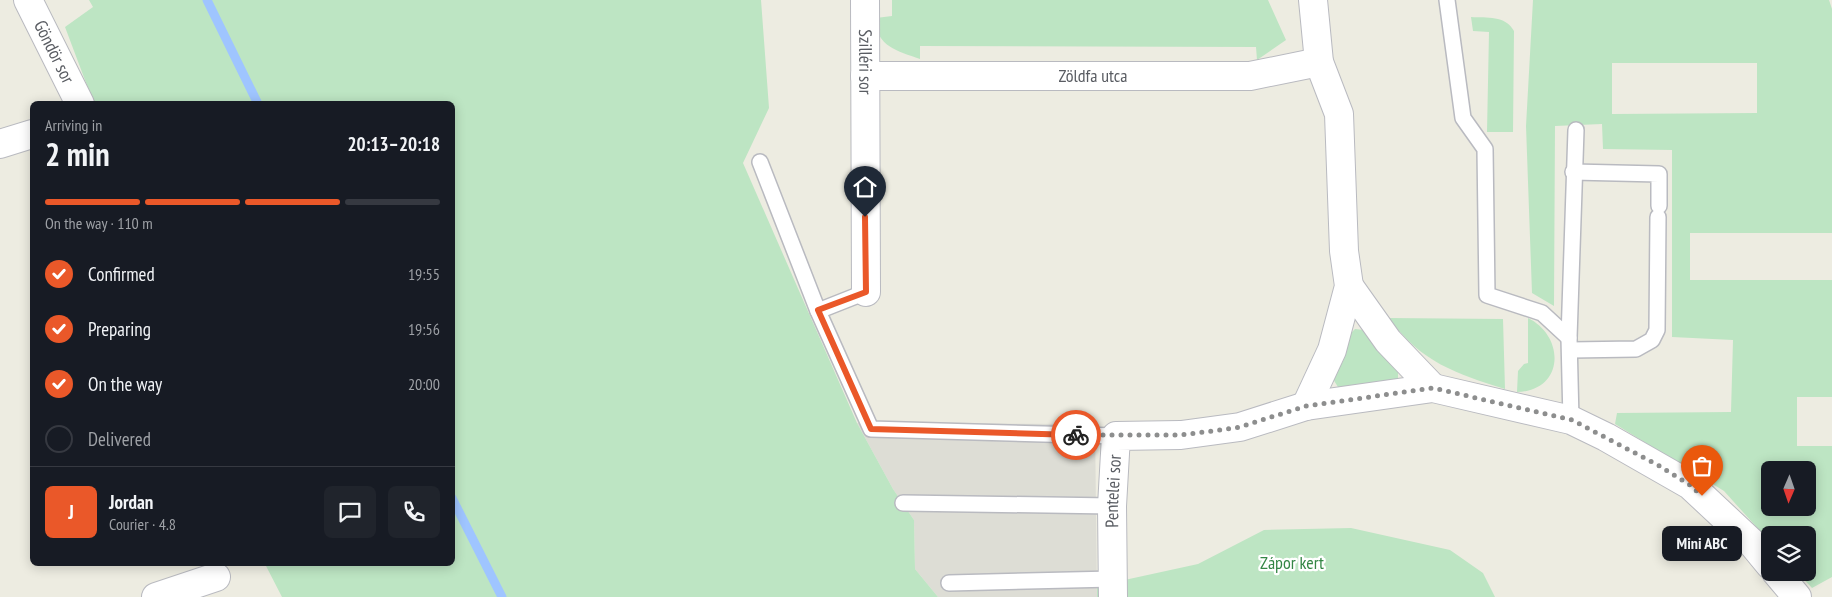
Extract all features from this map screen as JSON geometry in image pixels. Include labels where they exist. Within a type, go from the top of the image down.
[{"type":"street","name":"Göndör sor","points":[[28,0],[78,101]]},
{"type":"street","name":"Szilléri sor","points":[[866,0],[866,292]]},
{"type":"street","points":[[1313,0],[1319,62],[1339,114],[1344,251],[1350,286],[1388,341],[1433,388]]},
{"type":"street","name":"Zöldfa utca","points":[[865,76],[1250,76],[1319,62]]},
{"type":"street","points":[[0,144],[30,135]]},
{"type":"street","points":[[1306,406],[1332,350],[1350,286]]},
{"type":"street","name":"Pentelei sor","points":[[1113,588],[1112,506],[1116,436],[1181,435],[1240,427],[1306,406],[1433,388],[1572,420],[1690,485],[1751,542],[1761,554]]},
{"type":"street","points":[[156,597],[217,579]]},
{"type":"street","points":[[1784,581],[1797,597]]},
{"type":"lane","points":[[1446,0],[1464,118],[1485,149],[1486,295],[1542,312],[1570,344],[1636,349],[1652,340],[1657,330],[1659,174],[1573,172]]},
{"type":"lane","points":[[1572,420],[1570,344],[1573,172],[1576,130]]},
{"type":"lane","points":[[760,162],[818,310],[871,429],[1116,436]]},
{"type":"lane","points":[[818,310],[866,292]]},
{"type":"lane","points":[[903,503],[1112,506]]},
{"type":"lane","points":[[949,583],[1113,588]]},
{"type":"shaded area","points":[[857,423],[1095,424],[1097,597],[938,597],[915,569],[914,520],[893,489]]},
{"type":"green space","points":[[89,0],[761,0],[769,108],[743,163],[857,423],[893,489],[914,520],[915,569],[938,597],[282,597],[266,566],[455,566],[455,101],[93,101],[65,27],[93,7]]},
{"type":"green space","points":[[892,0],[1268,0],[1286,40],[1257,60],[1256,47],[920,46],[920,59],[889,46],[879,35],[876,18],[892,16]]},
{"type":"green space","points":[[1533,0],[1829,0],[1832,9],[1832,233],[1690,233],[1690,280],[1832,280],[1832,397],[1797,397],[1797,446],[1832,446],[1832,577],[1812,588],[1805,581],[1816,581],[1816,526],[1761,526],[1761,532],[1724,491],[1615,424],[1617,413],[1731,412],[1733,340],[1672,337],[1672,150],[1603,149],[1602,124],[1555,126],[1554,306],[1532,293],[1526,126]],"holes":[[[1612,63],[1757,63],[1757,113],[1612,114]]]},
{"type":"green space","points":[[1471,17],[1495,18],[1506,22],[1514,31],[1513,132],[1487,132],[1489,32],[1473,31]]},
{"type":"green space","points":[[1389,318],[1503,319],[1505,389],[1455,372],[1427,356],[1413,346]]},
{"type":"green space","points":[[1528,318],[1549,337],[1554,350],[1554,362],[1551,373],[1544,383],[1533,389],[1517,392],[1518,371],[1524,364],[1528,363]]},
{"type":"green space","points":[[1355,329],[1364,330],[1398,370],[1398,381],[1343,390],[1338,387],[1333,379],[1343,361],[1350,334]]},
{"type":"green space","name":"Zápor kert","points":[[1351,528],[1450,550],[1483,573],[1495,597],[1097,597],[1097,586],[1198,564],[1264,530]]},
{"type":"waterway","points":[[207,0],[257,101]]},
{"type":"waterway","points":[[455,504],[502,597]]},
{"type":"way so far","points":[[1076,435],[1181,435],[1220,430],[1240,427],[1306,406],[1433,388],[1572,420],[1658,465],[1690,485],[1702,496]]},
{"type":"place","name":"Mini ABC","points":[[1702,496]]},
{"type":"route","points":[[865,217],[866,292],[818,310],[871,429],[1076,435]]}]
